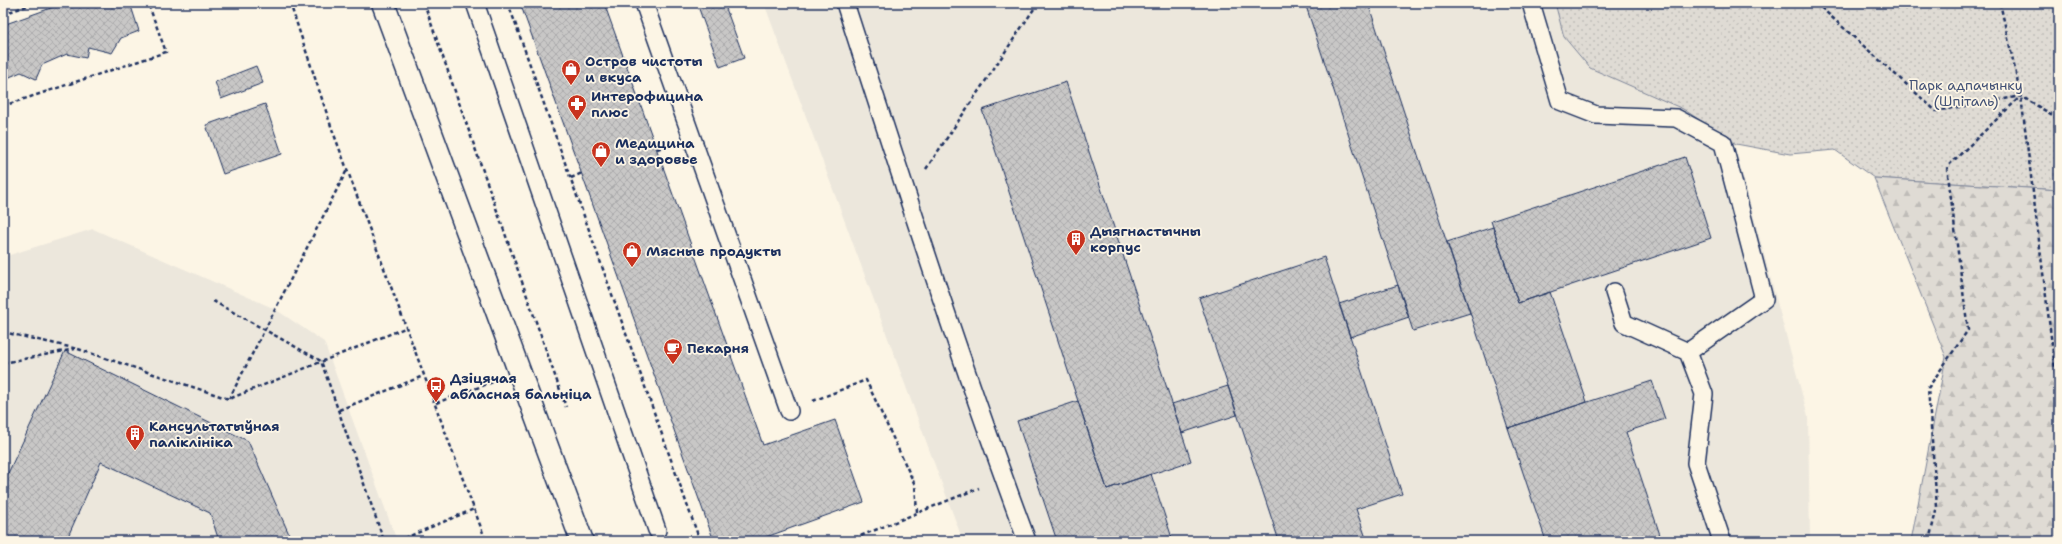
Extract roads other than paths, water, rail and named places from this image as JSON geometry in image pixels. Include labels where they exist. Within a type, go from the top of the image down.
[{"type":"main road","points":[[383,3],[582,541]]},
{"type":"lane","points":[[475,3],[657,530]]},
{"type":"lane","points":[[644,3],[789,411]]},
{"type":"lane","points":[[845,3],[908,196],[1004,479],[1027,541]]},
{"type":"lane","points":[[1531,3],[1560,101],[1596,115],[1676,118],[1723,143],[1764,299],[1688,352]]},
{"type":"lane","points":[[1614,292],[1624,323],[1688,352],[1704,394],[1696,463],[1722,541]]},
{"type":"place","name":"Остров чистоты и вкуса","points":[[571,86]]},
{"type":"place","name":"Интерофицина плюс","points":[[577,121]]},
{"type":"place","name":"Медицина и здоровье","points":[[601,168]]},
{"type":"place","name":"Дыягнастычны корпус","points":[[1076,256]]},
{"type":"place","name":"Мясные продукты","points":[[632,268]]},
{"type":"place","name":"Пекарня","points":[[673,365]]},
{"type":"place","name":"Дзіцячая абласная бальніца","points":[[436,403]]},
{"type":"place","name":"Кансультатыўная паліклініка","points":[[135,451]]},
{"type":"park label","name":"Парк адпачынку (Шпіталь)","points":[[1966,94]]}]
